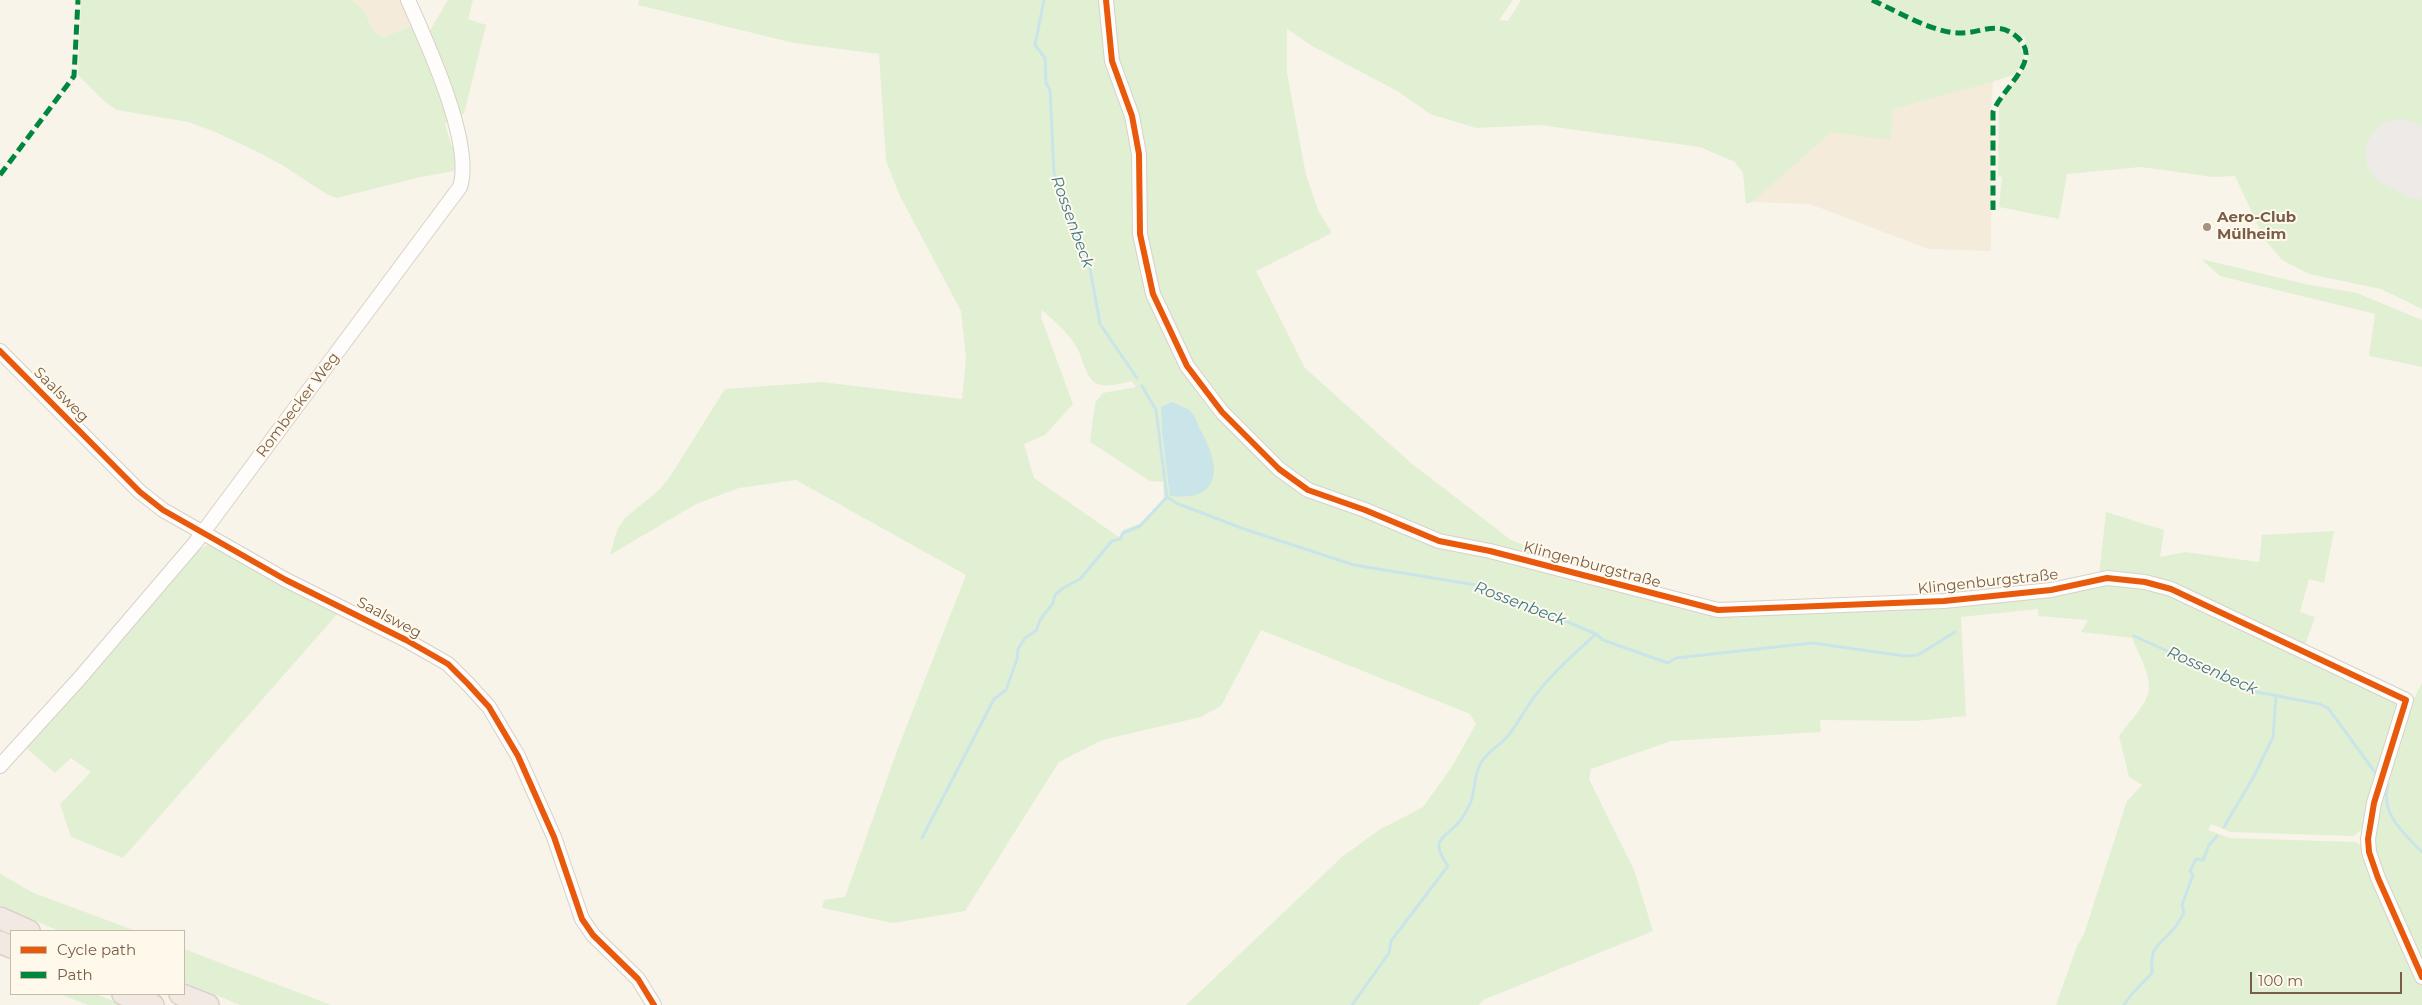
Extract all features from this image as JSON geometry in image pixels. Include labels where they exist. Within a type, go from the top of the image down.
[{"type":"highway","points":[[0,918],[27,930]]},
{"type":"highway","points":[[126,995],[152,1005]]},
{"type":"highway","points":[[183,995],[208,1005]]},
{"type":"street","name":"Rombecker Weg","points":[[0,766],[166,579],[460,187],[464,174],[464,163],[448,99],[433,56],[408,0]]},
{"type":"street","name":"Klingenburgstraße","points":[[1106,0],[1112,61],[1132,116],[1139,154],[1140,234],[1153,294],[1187,366],[1222,412],[1279,469],[1308,490],[1365,510],[1439,541],[1490,551],[1718,610],[1944,601],[2051,590],[2107,578],[2145,582],[2171,589],[2406,700],[2374,803],[2368,846],[2378,878],[2422,977]]},
{"type":"street","name":"Saalsweg","points":[[0,351],[140,492],[164,510],[286,580],[406,640],[448,664],[489,707],[522,764],[554,837],[582,920],[593,935],[638,979],[654,1005]]},
{"type":"shaded area","points":[[352,0],[404,0],[415,25],[384,37],[373,30],[364,11]]},
{"type":"shaded area","points":[[1994,67],[1991,110],[1991,251],[1928,249],[1810,204],[1752,202],[1756,132]]},
{"type":"green space","points":[[81,0],[352,0],[364,11],[373,30],[383,37],[415,25],[449,119],[445,124],[451,145],[457,149],[459,165],[455,171],[421,177],[337,198],[328,195],[282,165],[213,131],[188,122],[117,110],[105,102],[78,75]]},
{"type":"green space","points":[[448,0],[473,0],[468,19],[486,25],[464,114],[456,115],[428,34]]},
{"type":"green space","points":[[639,0],[1103,0],[1117,60],[1110,0],[1513,0],[1499,20],[1508,21],[1521,0],[2422,0],[2422,309],[2381,289],[2309,274],[2282,260],[2265,240],[2235,176],[2213,177],[2141,167],[2067,174],[2059,219],[1999,207],[2002,177],[1998,176],[1999,103],[2029,62],[2024,35],[2020,45],[2024,58],[2015,74],[1893,109],[1890,140],[1831,132],[1752,202],[1746,204],[1743,173],[1735,162],[1700,147],[1540,125],[1476,128],[1430,114],[1399,92],[1312,46],[1287,29],[1287,73],[1306,175],[1318,210],[1332,233],[1256,271],[1305,368],[1411,463],[1511,540],[1580,567],[1577,570],[1488,555],[1716,614],[2108,583],[2168,592],[2396,699],[2400,709],[2364,827],[2354,836],[2230,832],[2211,824],[2208,830],[2230,838],[2355,842],[2374,853],[2376,814],[2406,714],[2422,683],[2422,1005],[2056,1005],[2077,946],[2084,934],[2127,801],[2142,785],[2129,777],[2119,736],[2147,697],[2149,683],[2145,667],[2132,638],[2081,632],[2088,620],[2038,616],[2038,609],[1961,617],[1966,716],[1916,721],[1820,720],[1821,732],[1671,741],[1591,769],[1589,779],[1634,870],[1653,931],[1483,1000],[1479,1005],[1186,1005],[1343,856],[1379,830],[1423,807],[1451,768],[1476,724],[1470,714],[1261,630],[1221,706],[1201,717],[1102,740],[1059,762],[965,911],[893,923],[822,908],[824,900],[845,897],[898,748],[966,575],[796,480],[739,488],[696,504],[610,555],[617,530],[625,518],[659,490],[671,475],[725,389],[822,382],[962,399],[966,359],[961,311],[900,196],[886,161],[879,54],[794,43],[638,5]],"holes":[[[1042,310],[1070,337],[1079,352],[1090,378],[1098,384],[1107,385],[1132,381],[1136,387],[1103,393],[1095,403],[1090,442],[1150,481],[1163,482],[1164,500],[1141,523],[1123,530],[1119,537],[1034,478],[1024,444],[1045,435],[1073,404],[1041,317]]]},
{"type":"green space","points":[[2201,259],[2305,284],[2357,293],[2422,320],[2422,367],[2369,356],[2375,314],[2220,276]]},
{"type":"green space","points":[[2106,512],[2164,530],[2160,557],[2185,552],[2259,562],[2262,535],[2334,531],[2324,583],[2309,579],[2300,612],[2315,617],[2304,648],[2172,585],[2099,575]]},
{"type":"green space","points":[[211,543],[340,611],[123,858],[71,837],[60,804],[91,772],[71,758],[55,773],[24,746],[196,551]]},
{"type":"green space","points":[[0,874],[34,893],[133,930],[57,930],[0,905]]},
{"type":"green space","points":[[185,949],[331,1005],[240,1005],[185,982]]},
{"type":"green space","points":[[63,995],[98,995],[123,1005],[88,1005]]},
{"type":"water","points":[[1172,402],[1192,413],[1208,445],[1212,458],[1214,469],[1212,480],[1208,488],[1199,494],[1170,496],[1161,407]]},
{"type":"waterway","name":"Rossenbeck","points":[[1044,0],[1035,45],[1045,58],[1046,83],[1050,90],[1054,172],[1063,206],[1089,263],[1100,324],[1137,378]]},
{"type":"waterway","name":"Rossenbeck","points":[[1142,386],[1156,410],[1167,497],[1176,503],[1244,529],[1354,565],[1482,586],[1596,634],[1603,640],[1668,663],[1676,658],[1812,643],[1905,656],[1918,655],[1955,632]]},
{"type":"waterway","points":[[922,838],[994,699],[1006,690],[1017,659],[1018,649],[1025,638],[1036,631],[1040,620],[1053,603],[1055,595],[1063,588],[1080,579],[1112,541],[1120,539],[1123,533],[1140,526],[1167,497]]},
{"type":"waterway","points":[[1352,1005],[1389,953],[1391,941],[1448,866],[1439,850],[1439,844],[1444,836],[1460,821],[1470,804],[1477,771],[1482,761],[1510,733],[1535,696],[1551,677],[1596,634]]},
{"type":"waterway","name":"Rossenbeck","points":[[2134,636],[2238,683],[2246,690],[2320,704],[2328,708],[2377,775]]},
{"type":"waterway","points":[[2224,827],[2254,776],[2273,737],[2276,695]]},
{"type":"waterway","name":"Rossenbeck","points":[[2388,784],[2386,795],[2390,813],[2401,830],[2422,852]]},
{"type":"waterway","points":[[2124,1005],[2152,973],[2152,958],[2155,949],[2174,928],[2184,913],[2182,905],[2193,875],[2190,871],[2196,859],[2203,860],[2209,845],[2217,836]]},
{"type":"runway","points":[[2400,154],[2422,165]]},
{"type":"marked path","points":[[0,175],[74,76],[78,0]]},
{"type":"marked path","points":[[1872,0],[1940,30],[1968,33],[1992,28],[2004,29],[2016,36],[2024,45],[2026,56],[2021,70],[1993,112],[1993,210]]},
{"type":"cycle path","points":[[1106,0],[1112,61],[1132,116],[1139,154],[1140,234],[1153,294],[1187,366],[1222,412],[1279,469],[1308,490],[1365,510],[1439,541],[1490,551],[1718,610],[1944,601],[2051,590],[2107,578],[2145,582],[2171,589],[2406,700],[2374,803],[2368,839],[2369,852],[2378,878],[2422,977]]},
{"type":"cycle path","points":[[0,351],[140,492],[163,510],[286,580],[406,640],[448,664],[489,707],[518,756],[554,837],[582,919],[593,935],[638,979],[654,1005]]},
{"type":"place","name":"Aero-Club Mülheim","points":[[2207,227]]}]
